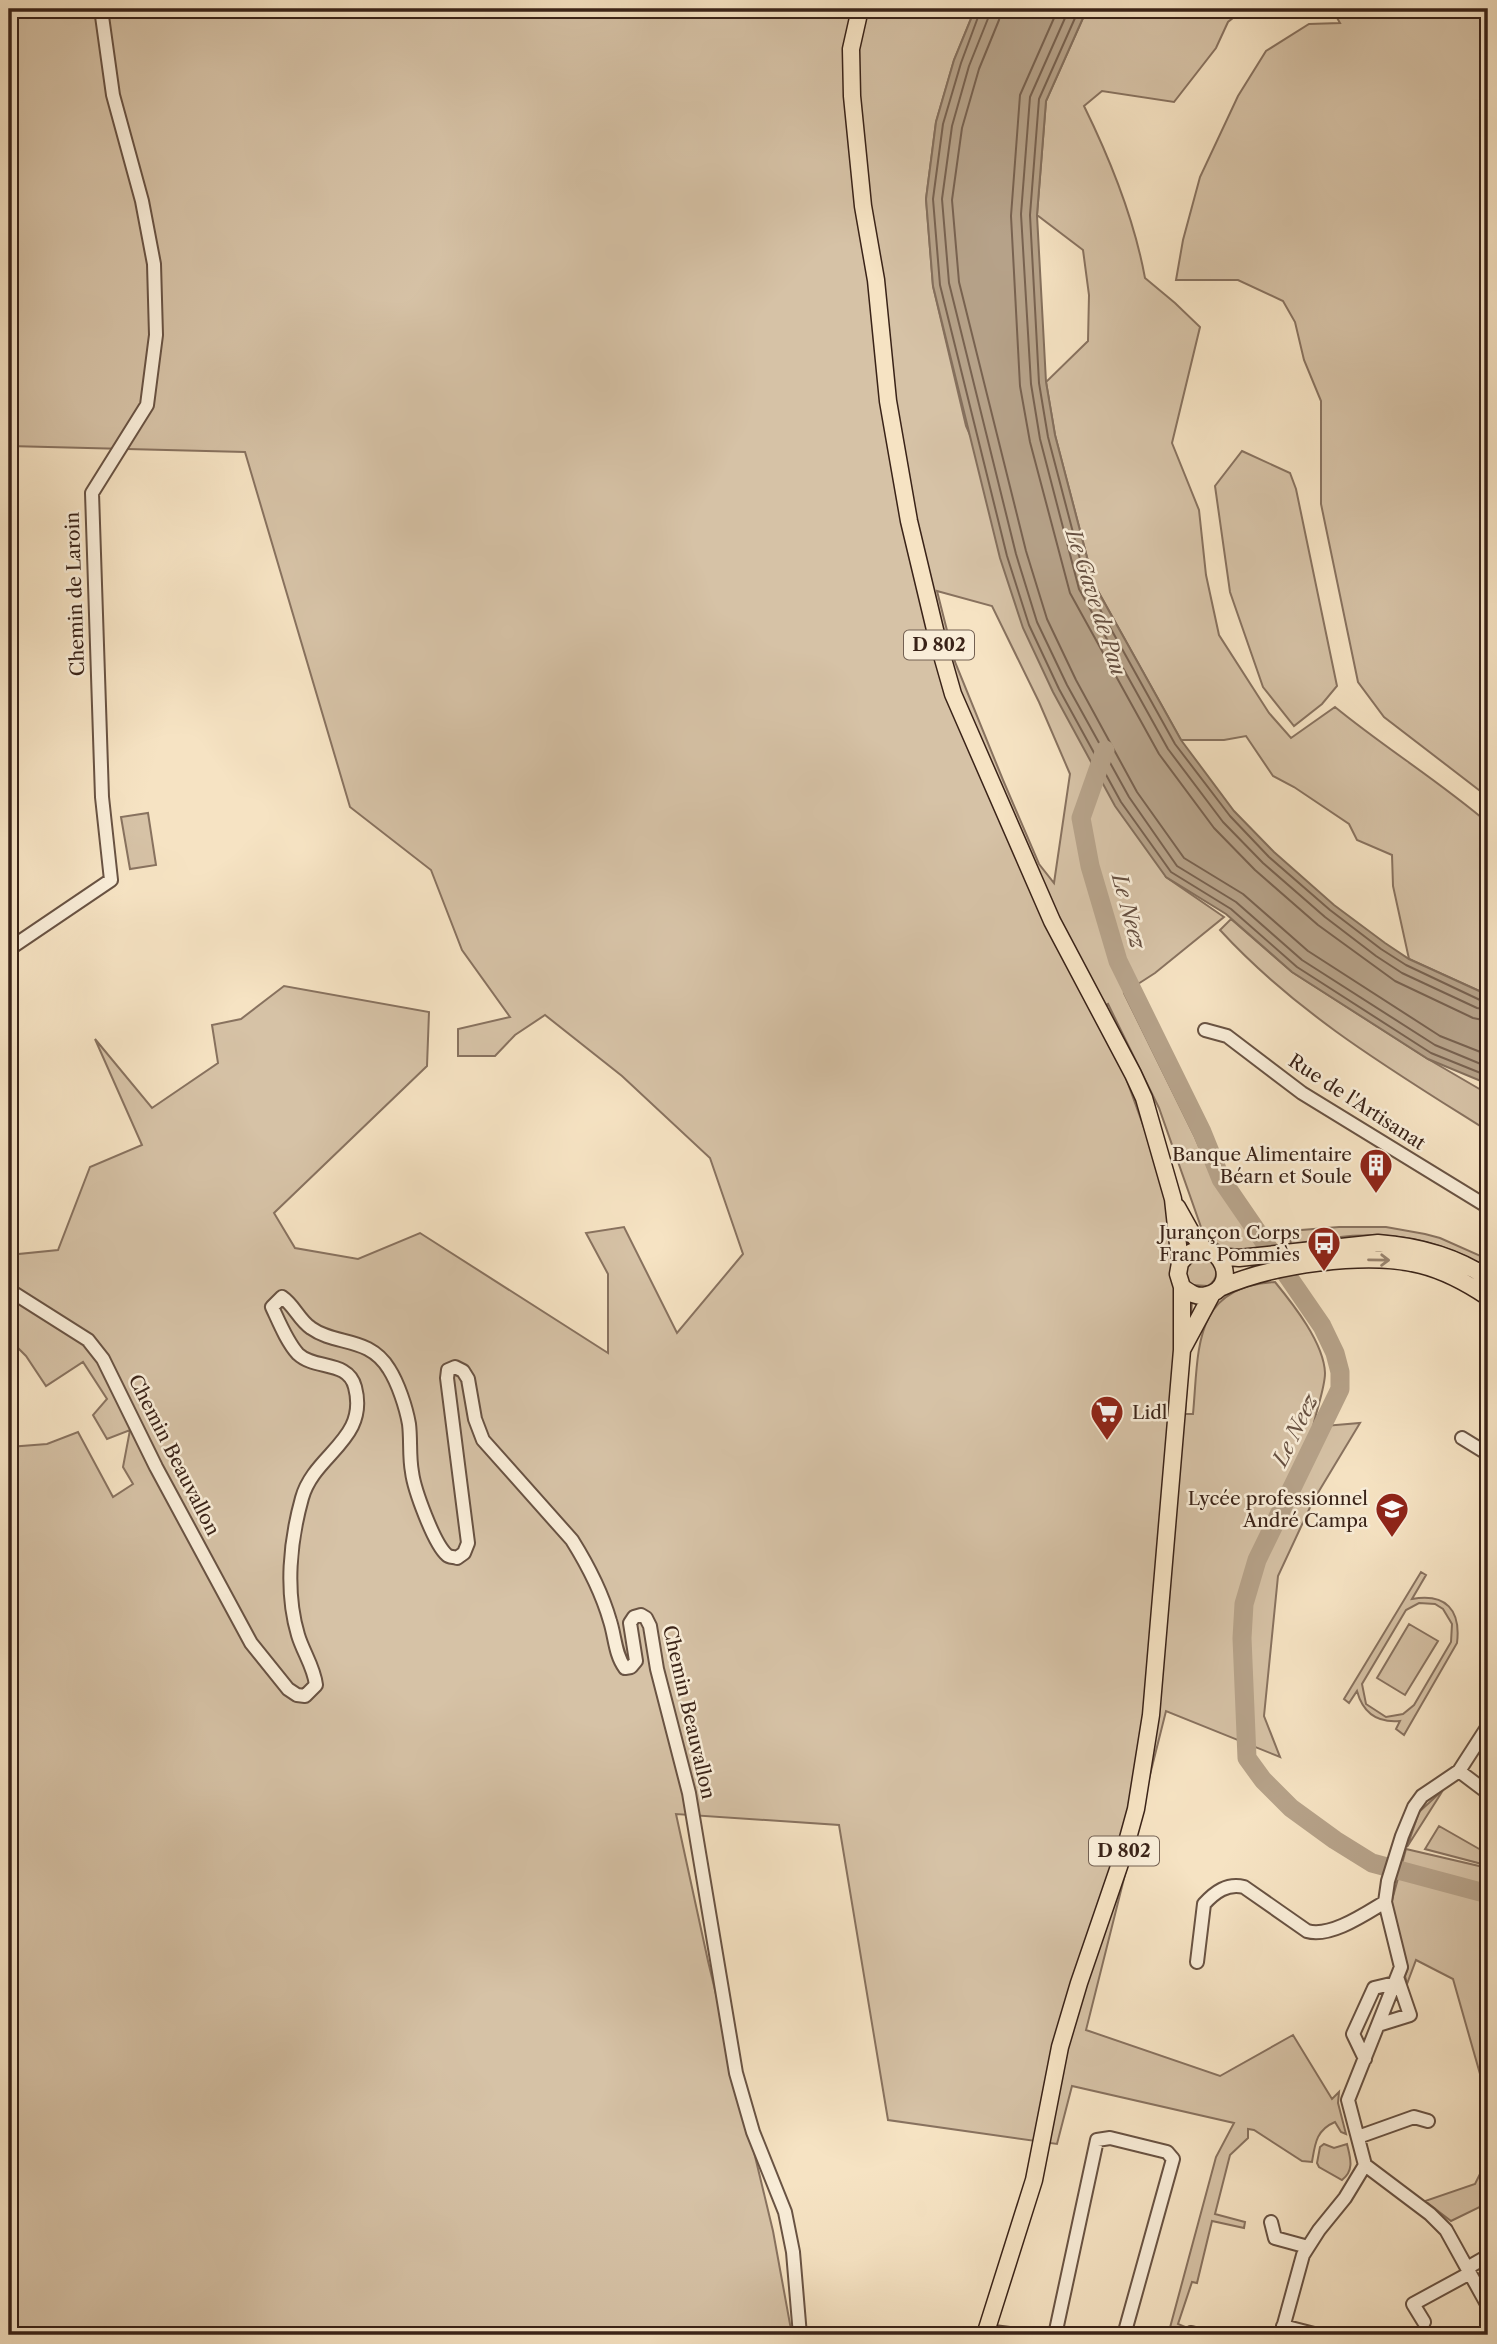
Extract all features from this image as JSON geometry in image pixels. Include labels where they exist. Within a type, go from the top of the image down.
[{"type":"main road","name":"D 802","points":[[860,9],[851,49],[852,96],[863,206],[876,280],[888,401],[909,521],[937,638],[953,694],[1042,898],[1144,1098],[1173,1199],[1180,1263]]},
{"type":"main road","name":"D 802","points":[[1173,1199],[1191,1232],[1211,1253]]},
{"type":"main road","points":[[1261,1264],[1195,1250],[1186,1255],[1180,1263],[1178,1274],[1182,1287],[1191,1294],[1202,1296],[1216,1291],[1261,1264],[1378,1243],[1404,1245],[1442,1255],[1488,1278]]},
{"type":"main road","points":[[1211,1253],[1224,1266],[1225,1277],[1216,1291]]},
{"type":"main road","points":[[1291,1259],[1375,1259],[1419,1265],[1447,1274],[1488,1297]]},
{"type":"main road","name":"D 802","points":[[986,2333],[1034,2180],[1060,2047],[1136,1809],[1151,1715],[1182,1350],[1182,1287]]},
{"type":"main road","name":"D 802","points":[[1182,1350],[1216,1291]]},
{"type":"street","name":"Chemin de Laroin","points":[[9,949],[111,880],[102,797],[92,493],[147,405],[156,335],[154,264],[142,201],[113,95],[101,9]]},
{"type":"street","name":"Rue de l'Artisanat","points":[[1205,1030],[1227,1036],[1301,1093],[1488,1207]]},
{"type":"street","name":"Chemin Beauvallon","points":[[9,1290],[88,1340],[103,1359],[156,1467],[251,1643],[288,1689],[297,1695],[305,1696],[316,1685],[315,1675],[298,1635],[291,1582],[294,1534],[303,1494],[317,1469],[354,1426],[358,1412],[352,1378],[339,1368],[299,1355],[272,1307],[282,1297],[290,1302],[309,1326],[318,1332],[358,1343],[379,1356],[390,1370],[409,1424],[412,1473],[422,1508],[443,1549],[448,1556],[457,1558],[464,1553],[468,1543],[447,1378],[449,1370],[455,1367],[463,1371],[468,1379],[475,1419],[482,1440],[572,1540],[584,1559],[610,1619],[620,1662],[625,1668],[631,1667],[636,1661],[630,1623],[634,1617],[641,1615],[646,1618],[649,1626],[657,1669],[689,1793],[736,2073],[753,2132],[785,2212],[793,2252],[800,2335]]},
{"type":"street","points":[[1462,1438],[1488,1454]]},
{"type":"street","points":[[1488,1726],[1459,1771],[1422,1796],[1414,1807],[1402,1836],[1388,1881],[1385,1902],[1401,1967],[1348,2100],[1365,2165],[1430,2214],[1446,2230],[1488,2306]]},
{"type":"street","points":[[1459,1771],[1488,1793]]},
{"type":"street","points":[[1196,1962],[1204,1904],[1222,1889],[1234,1885],[1244,1887],[1315,1934],[1329,1932],[1385,1902]]},
{"type":"street","points":[[1378,2025],[1410,2015],[1396,1980]]},
{"type":"street","points":[[1365,2059],[1353,2034],[1374,1988],[1396,1980]]},
{"type":"street","points":[[1358,2137],[1414,2117],[1429,2121]]},
{"type":"street","points":[[1055,2335],[1097,2140],[1110,2138],[1167,2152],[1173,2159],[1124,2335]]},
{"type":"street","points":[[1318,2335],[1282,2331],[1293,2287],[1303,2255],[1345,2198],[1365,2165]]},
{"type":"street","points":[[1270,2222],[1275,2238],[1308,2247]]},
{"type":"street","points":[[1424,2322],[1413,2304],[1488,2256]]},
{"type":"street","points":[[986,2333],[1018,2335]]},
{"type":"shaded area","points":[[9,9],[975,9],[954,60],[936,122],[926,199],[933,286],[966,426],[1166,877],[1224,917],[1155,973],[1124,993],[1212,1177],[1260,1248],[1234,1250],[1220,1246],[1201,1227],[1159,1108],[1108,1004],[1098,1010],[1114,1045],[1192,1260],[1202,1257],[1211,1260],[1216,1270],[1214,1280],[1208,1286],[1193,1285],[1185,1414],[1193,1414],[1200,1345],[1205,1326],[1214,1309],[1228,1295],[1248,1286],[1275,1282],[1306,1324],[1323,1361],[1325,1379],[1313,1427],[1360,1423],[1313,1501],[1278,1576],[1264,1716],[1280,1757],[1166,1711],[1086,2030],[1220,2076],[1293,2035],[1332,2099],[1339,2092],[1338,2103],[1346,2134],[1341,2132],[1335,2122],[1324,2129],[1316,2144],[1312,2162],[1302,2161],[1254,2130],[1248,2129],[1248,2138],[1230,2155],[1215,2214],[1245,2222],[1244,2228],[1212,2221],[1197,2283],[1192,2282],[1178,2324],[1190,2329],[1188,2335],[1168,2335],[1216,2157],[1234,2123],[1072,2086],[1057,2144],[888,2120],[839,1825],[676,1814],[708,1961],[773,2231],[792,2335],[9,2335],[9,1447],[47,1444],[78,1432],[113,1497],[133,1484],[123,1467],[130,1430],[107,1439],[93,1415],[107,1399],[83,1362],[46,1386],[26,1356],[9,1339],[9,1255],[58,1250],[90,1167],[142,1145],[95,1039],[152,1108],[218,1063],[212,1025],[241,1019],[284,986],[429,1012],[427,1066],[274,1213],[295,1248],[358,1259],[420,1233],[608,1353],[608,1274],[586,1233],[624,1227],[677,1333],[743,1254],[710,1158],[622,1076],[545,1015],[515,1035],[495,1056],[458,1056],[458,1029],[510,1017],[462,950],[431,870],[350,807],[245,452],[9,446]],"holes":[[[937,591],[992,606],[1039,702],[1070,774],[1054,883],[1039,864],[955,662]]]},
{"type":"shaded area","points":[[1087,9],[1244,9],[1228,22],[1216,48],[1174,102],[1102,91],[1084,106],[1120,190],[1135,234],[1145,278],[1200,327],[1172,443],[1199,510],[1206,575],[1219,635],[1269,713],[1291,738],[1335,707],[1488,823],[1488,995],[1409,959],[1393,886],[1392,855],[1357,840],[1349,824],[1273,776],[1246,736],[1224,740],[1181,740],[1094,584],[1055,435],[1046,382],[1088,341],[1089,295],[1083,250],[1037,215],[1046,101]]},
{"type":"shaded area","points":[[1332,9],[1474,9],[1488,15],[1488,82],[1481,80],[1488,144],[1488,797],[1384,717],[1358,682],[1321,504],[1321,401],[1304,360],[1295,322],[1283,301],[1238,280],[1176,280],[1183,240],[1200,177],[1238,96],[1266,51],[1309,24],[1340,23]]},
{"type":"shaded area","points":[[1242,451],[1290,473],[1296,489],[1337,686],[1322,704],[1294,726],[1263,687],[1230,592],[1215,486]]},
{"type":"shaded area","points":[[148,813],[156,865],[130,869],[121,817]]},
{"type":"shaded area","points":[[1231,919],[1292,972],[1488,1094],[1488,1131],[1347,1040],[1281,988],[1220,930]]},
{"type":"shaded area","points":[[1386,1227],[1440,1238],[1483,1257],[1488,1261],[1488,1268],[1440,1246],[1392,1236],[1343,1236],[1291,1245],[1289,1231]]},
{"type":"shaded area","points":[[1421,1572],[1426,1575],[1412,1599],[1434,1599],[1449,1606],[1456,1621],[1457,1643],[1404,1735],[1396,1729],[1400,1721],[1378,1718],[1367,1711],[1357,1691],[1349,1703],[1344,1699]],"holes":[[[1419,1603],[1435,1604],[1443,1609],[1452,1624],[1451,1642],[1414,1705],[1403,1714],[1386,1717],[1366,1704],[1362,1684],[1406,1610]]]},
{"type":"shaded area","points":[[1409,1624],[1438,1641],[1405,1695],[1377,1678]]},
{"type":"shaded area","points":[[1443,1790],[1440,1795],[1407,1847],[1419,1812]]},
{"type":"shaded area","points":[[1439,1826],[1488,1854],[1482,1864],[1425,1849]]},
{"type":"shaded area","points":[[1406,1849],[1479,1866],[1488,1872],[1488,2102],[1453,1979],[1416,1960],[1407,1984],[1405,1976],[1408,1968],[1391,1904]]},
{"type":"shaded area","points":[[1324,2144],[1334,2148],[1347,2144],[1350,2168],[1342,2180],[1319,2167],[1317,2163],[1320,2147]]},
{"type":"shaded area","points":[[1488,2158],[1488,2203],[1451,2221],[1425,2201],[1475,2184]]},
{"type":"water","name":"Le Gave de Pau","points":[[975,9],[1087,9],[1046,101],[1037,215],[1046,382],[1055,435],[1094,584],[1181,740],[1234,811],[1274,852],[1334,905],[1385,943],[1409,959],[1488,995],[1488,1084],[1428,1059],[1292,972],[1226,914],[1166,877],[1115,806],[1053,692],[1023,628],[1000,558],[933,286],[926,199],[936,122],[954,60]]},
{"type":"waterway","name":"Le Neez","points":[[1105,750],[1081,818],[1090,866],[1118,961],[1202,1132],[1221,1179],[1322,1326],[1335,1353],[1340,1372],[1340,1389],[1257,1560],[1244,1604],[1242,1638],[1247,1758],[1263,1780],[1291,1808],[1372,1863],[1488,1894]]},
{"type":"place","name":"Banque Alimentaire Béarn et Soule","points":[[1376,1195]]},
{"type":"place","name":"Jurançon Corps Franc Pommiès","points":[[1324,1273]]},
{"type":"place","name":"Lidl","points":[[1107,1442]]},
{"type":"place","name":"Lycée professionnel André Campa","points":[[1392,1539]]}]
